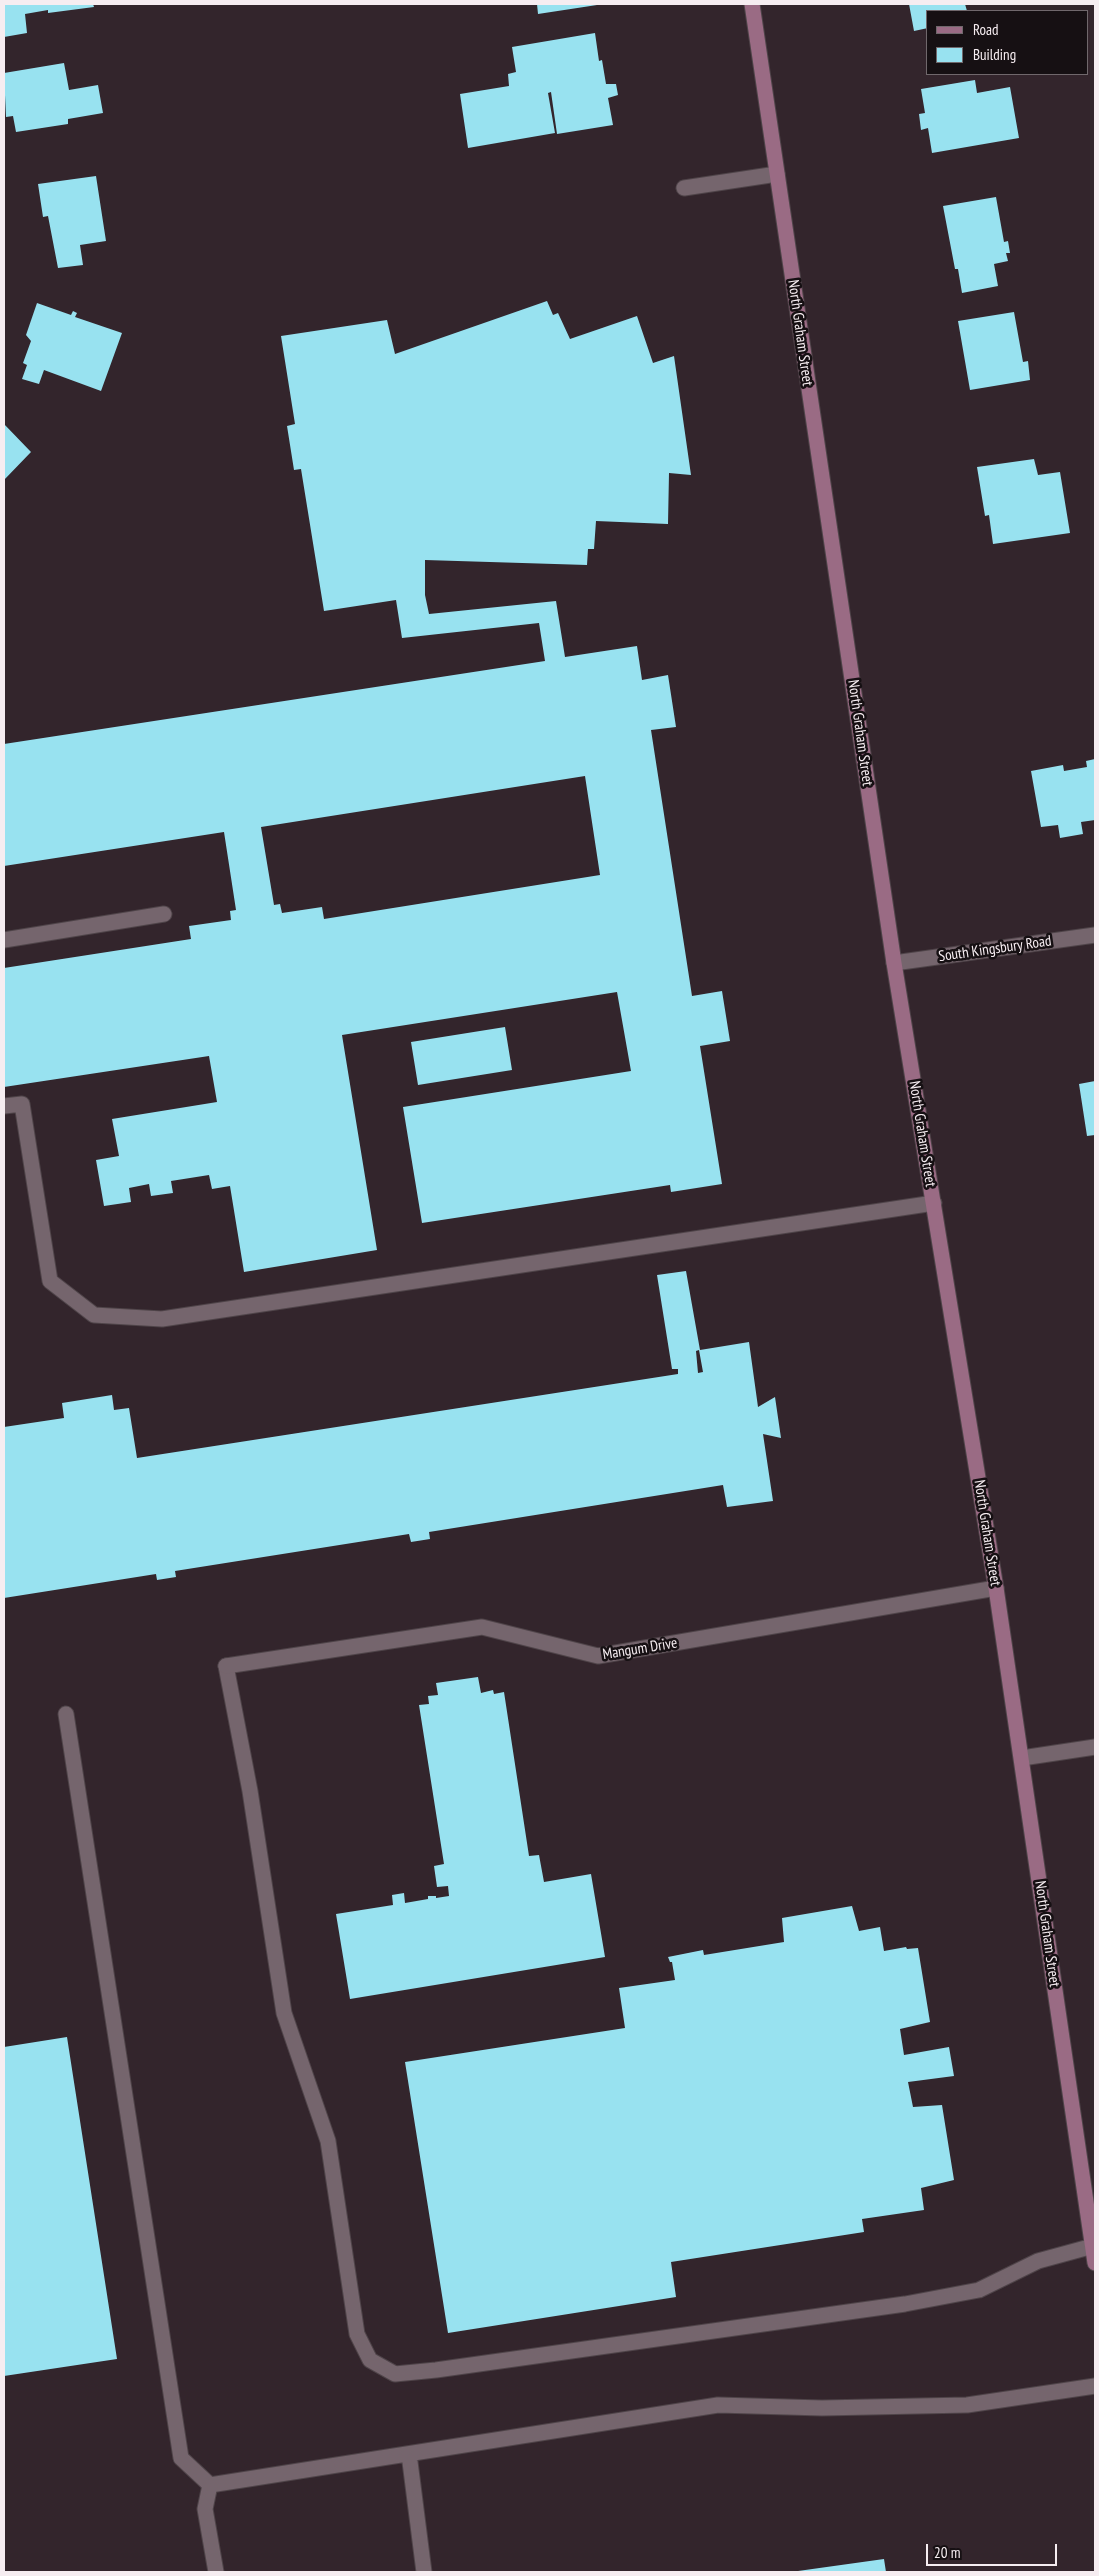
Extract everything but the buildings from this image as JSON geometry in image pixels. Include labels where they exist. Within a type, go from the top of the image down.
[{"type":"main road","name":"North Graham Street","points":[[752,4],[894,963],[1022,1758],[1095,2263]]},
{"type":"street","points":[[684,188],[777,174]]},
{"type":"street","points":[[4,940],[164,914]]},
{"type":"street","name":"South Kingsbury Road","points":[[894,963],[1095,935]]},
{"type":"street","points":[[4,1106],[22,1104],[50,1281],[94,1315],[162,1320],[934,1203]]},
{"type":"street","name":"Mangum Drive","points":[[996,1588],[598,1656],[482,1627],[226,1666],[250,1790],[284,2013],[328,2141],[358,2334],[370,2360],[395,2374],[436,2370],[905,2304],[979,2290],[1038,2260],[1093,2246]]},
{"type":"street","points":[[66,1714],[181,2458],[210,2485]]},
{"type":"street","points":[[1022,1758],[1095,1747]]},
{"type":"street","points":[[210,2485],[718,2405],[822,2408],[966,2405],[1095,2386]]},
{"type":"street","points":[[409,2454],[424,2572]]},
{"type":"street","points":[[210,2485],[206,2509],[216,2572]]}]
